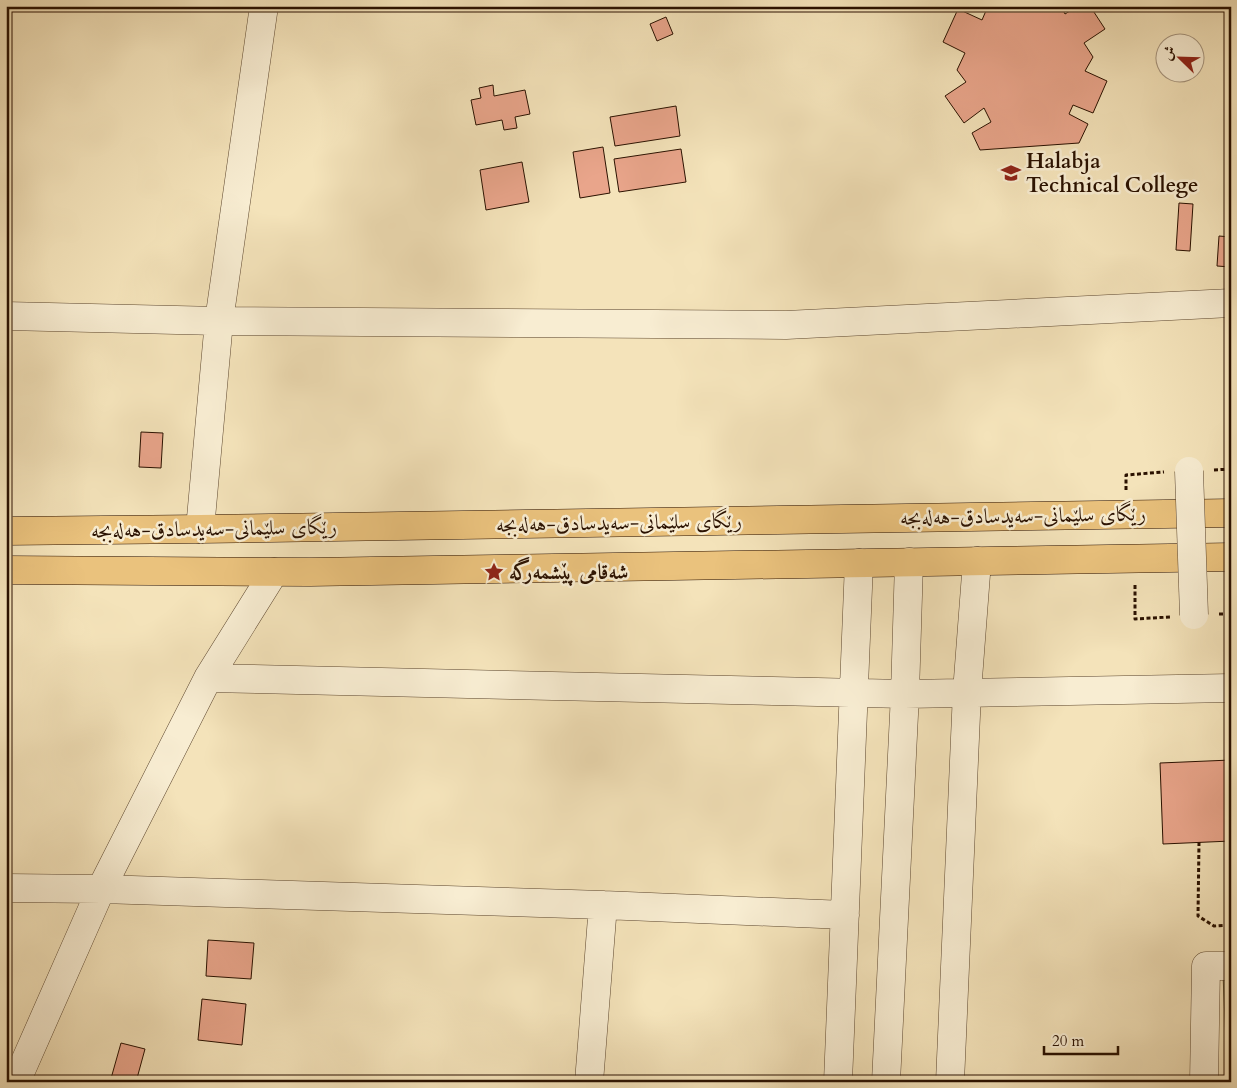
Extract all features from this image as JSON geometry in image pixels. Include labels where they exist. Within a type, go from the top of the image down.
[{"type":"highway","name":"رێگای سلێمانی-سەیدسادق-هەلەبجە","points":[[6,531],[1231,513]]},
{"type":"highway","points":[[310,572],[311,528]]},
{"type":"highway","name":"رێگای سلێمانی-سەیدسادق-هەلەبجە","points":[[6,570],[310,572],[1231,557]]},
{"type":"street","points":[[200,529],[219,321],[264,6]]},
{"type":"street","points":[[6,316],[219,321],[786,325],[1231,303]]},
{"type":"street","points":[[1189,471],[1194,615]]},
{"type":"street","points":[[950,1082],[967,692],[977,561]]},
{"type":"street","points":[[886,1082],[906,694],[908,562]]},
{"type":"street","points":[[838,1082],[859,563]]},
{"type":"street","points":[[16,1082],[101,889],[208,678],[274,572]]},
{"type":"street","points":[[208,678],[906,694],[1231,688]]},
{"type":"street","points":[[6,888],[101,889],[603,905],[845,915]]},
{"type":"street","points":[[589,1082],[603,905]]},
{"type":"street","points":[[1204,1082],[1206,966],[1231,966]]},
{"type":"path","points":[[1126,475],[1189,471]]},
{"type":"path","points":[[1135,558],[1134,619],[1194,615]]},
{"type":"path","points":[[1199,842],[1198,916],[1214,926],[1231,924]]},
{"type":"green space","points":[[1223,975],[1231,975],[1231,1043],[1226,1043]]},
{"type":"building","points":[[988,6],[1061,6],[1065,14],[1078,6],[1090,6],[1105,29],[1084,43],[1093,57],[1085,71],[1107,81],[1093,113],[1073,105],[1069,114],[1088,124],[1079,143],[980,150],[972,133],[991,122],[984,108],[964,123],[945,96],[966,82],[957,70],[965,53],[943,42],[958,9],[982,20]]},
{"type":"building","points":[[666,17],[673,34],[657,41],[650,24]]},
{"type":"building","points":[[493,85],[494,96],[525,90],[530,114],[515,117],[517,128],[504,130],[502,120],[476,125],[471,100],[481,98],[479,88]]},
{"type":"building","points":[[676,106],[680,136],[615,146],[610,117]]},
{"type":"building","points":[[603,147],[610,193],[580,198],[573,152]]},
{"type":"building","points":[[681,149],[686,182],[619,192],[614,159]]},
{"type":"building","points":[[522,162],[529,202],[486,210],[480,170]]},
{"type":"building","points":[[1179,203],[1193,204],[1190,251],[1176,250]]},
{"type":"building","points":[[1219,236],[1231,237],[1231,267],[1217,266]]},
{"type":"building","points":[[141,432],[163,433],[161,468],[139,467]]},
{"type":"building","points":[[1231,760],[1231,841],[1163,844],[1160,763]]},
{"type":"building","points":[[208,940],[254,943],[251,979],[206,976]]},
{"type":"building","points":[[202,999],[246,1004],[242,1045],[198,1040]]},
{"type":"building","points":[[121,1043],[145,1049],[136,1082],[110,1082]]},
{"type":"building","points":[[1226,1046],[1231,1046],[1231,1082],[1227,1082]]},
{"type":"place","name":"Halabja Technical College","points":[[1011,173]]},
{"type":"place","name":"شەقامی پێشمەرگە","points":[[494,572]]}]
